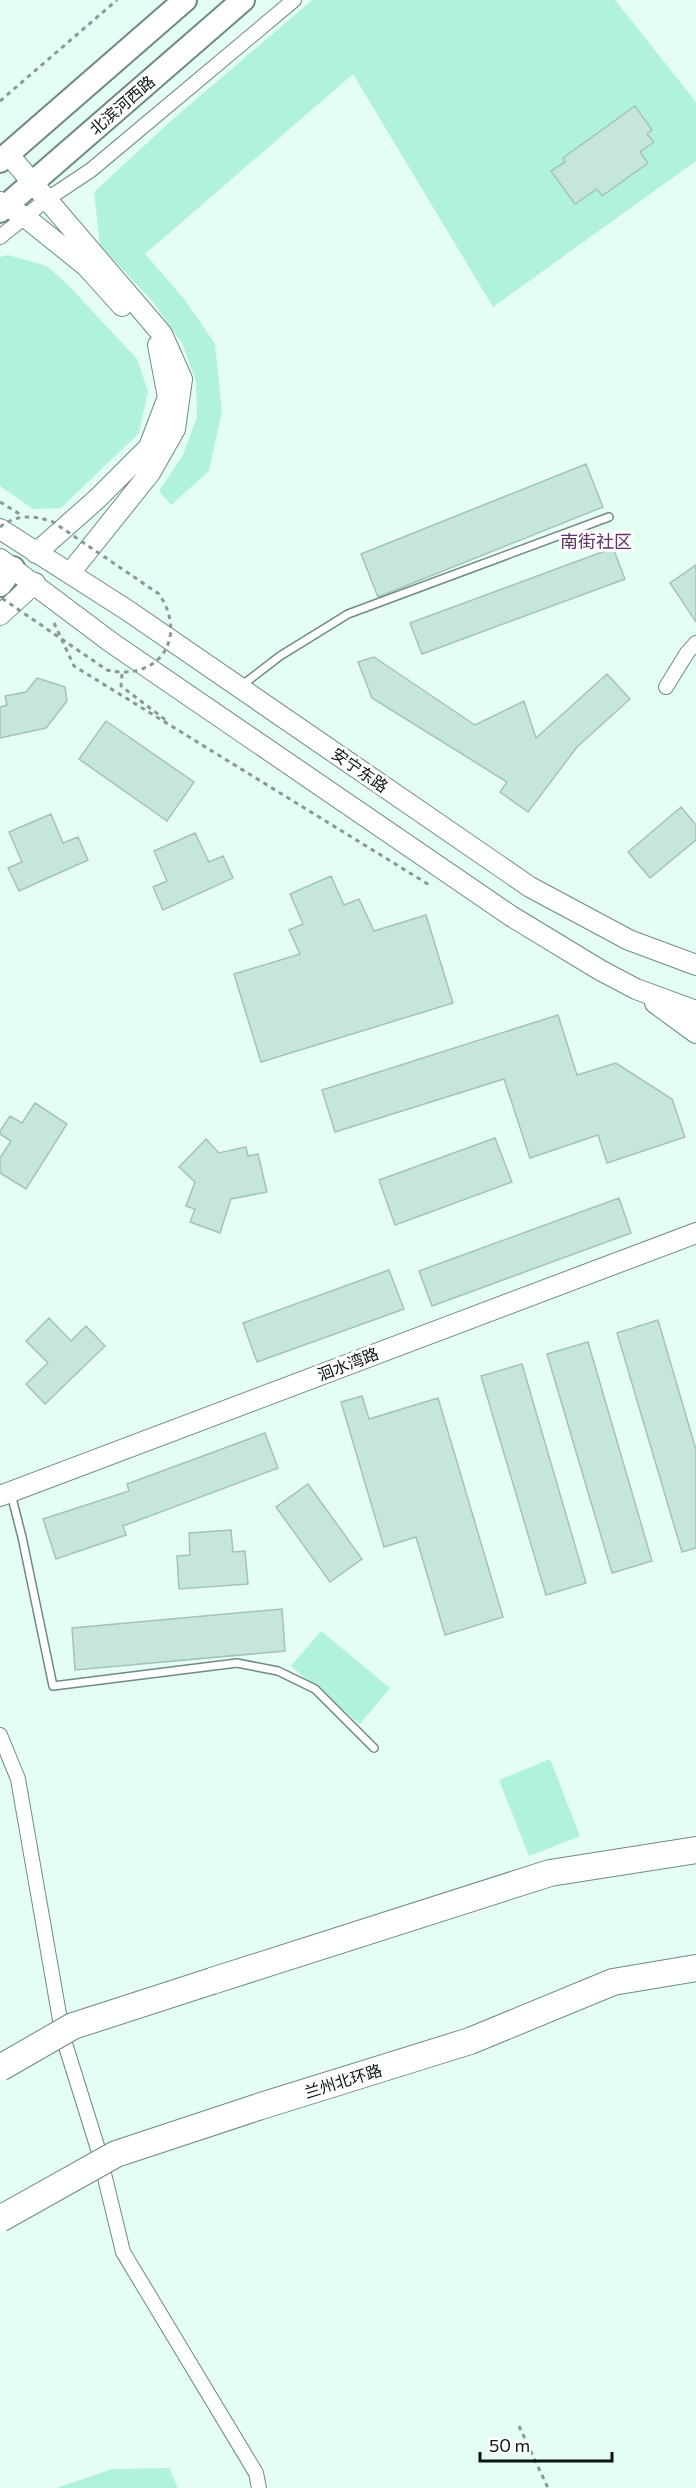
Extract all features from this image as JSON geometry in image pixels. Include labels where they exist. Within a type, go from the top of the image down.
[{"type":"highway","points":[[0,2068],[73,2026],[550,1873],[696,1850]]},
{"type":"highway","name":"兰州北环路","points":[[0,2219],[116,2154],[470,2041],[613,1982],[696,1968]]},
{"type":"main road","points":[[70,573],[155,464],[175,429],[182,379],[162,334],[77,232],[40,191],[4,157],[185,0]]},
{"type":"main road","name":"北滨河西路","points":[[2,206],[40,191],[243,0]]},
{"type":"main road","points":[[2,206],[25,217],[86,266],[158,344],[168,397],[149,447],[97,499],[36,553]]},
{"type":"main road","name":"安宁东路","points":[[0,528],[239,687],[530,887],[629,940],[696,965]]},
{"type":"main road","points":[[4,571],[35,583],[112,643],[511,916],[636,989],[696,1011]]},
{"type":"main road","points":[[0,615],[35,583]]},
{"type":"main road","points":[[636,989],[696,1033]]},
{"type":"main road","name":"洄水湾路","points":[[5,1494],[696,1233]]},
{"type":"street","points":[[0,237],[25,217],[40,191],[91,170],[294,0]]},
{"type":"street","points":[[666,687],[687,653],[696,643]]},
{"type":"street","points":[[0,1735],[18,1779],[63,2037],[98,2149],[123,2252],[256,2473],[260,2488]]},
{"type":"lane","points":[[239,687],[280,656],[348,615],[609,517]]},
{"type":"lane","points":[[5,1494],[22,1537],[53,1686],[237,1663],[278,1671],[315,1689],[374,1748]]},
{"type":"path","points":[[0,101],[117,0]]},
{"type":"path","points":[[0,502],[23,516]]},
{"type":"path","points":[[0,528],[9,521],[23,516],[38,517],[53,522],[159,594],[168,608],[172,623],[170,639],[164,653],[152,665],[138,672],[122,674],[107,670],[0,597]]},
{"type":"path","points":[[50,614],[75,666],[436,889]]},
{"type":"path","points":[[122,674],[121,686],[166,721]]},
{"type":"path","points":[[519,2426],[548,2488]]},
{"type":"green space","points":[[312,0],[615,0],[696,102],[696,161],[493,307],[353,74],[145,254],[185,300],[215,344],[222,411],[209,471],[171,505],[159,491],[183,455],[197,417],[196,381],[182,343],[153,302],[100,245],[94,192],[173,119]]},
{"type":"green space","points":[[8,255],[47,266],[70,287],[137,359],[148,391],[139,433],[61,508],[33,509],[0,486],[0,257]]},
{"type":"green space","points":[[321,1631],[390,1688],[360,1724],[291,1666]]},
{"type":"green space","points":[[550,1759],[580,1836],[529,1856],[499,1780]]},
{"type":"green space","points":[[169,2468],[178,2488],[56,2488],[112,2469]]},
{"type":"building","points":[[635,106],[652,130],[647,134],[654,142],[640,152],[648,163],[602,196],[597,189],[575,204],[551,171],[565,162],[563,158]]},
{"type":"building","points":[[586,464],[603,507],[378,597],[361,554]]},
{"type":"building","points":[[613,548],[625,579],[422,654],[410,623]]},
{"type":"building","points":[[696,565],[696,622],[670,583]]},
{"type":"building","points":[[374,657],[475,725],[524,701],[536,738],[607,674],[630,699],[577,747],[528,812],[500,792],[507,782],[372,698],[358,662]]},
{"type":"building","points":[[37,678],[65,687],[67,701],[46,728],[0,738],[0,707],[7,705],[5,696],[26,692]]},
{"type":"building","points":[[106,721],[194,782],[167,821],[79,759]]},
{"type":"building","points":[[681,807],[696,825],[696,840],[650,878],[628,852]]},
{"type":"building","points":[[51,814],[63,843],[78,837],[88,860],[19,891],[8,868],[22,862],[9,832]]},
{"type":"building","points":[[195,833],[209,862],[223,856],[233,878],[163,910],[153,887],[167,881],[154,851]]},
{"type":"building","points":[[331,876],[344,905],[359,899],[374,931],[426,915],[453,1003],[261,1062],[234,974],[300,954],[289,930],[303,924],[290,894]]},
{"type":"building","points":[[558,1015],[577,1075],[616,1063],[672,1099],[685,1137],[607,1163],[598,1135],[530,1158],[504,1079],[335,1132],[322,1090]]},
{"type":"building","points":[[35,1103],[67,1124],[26,1189],[0,1173],[0,1158],[11,1141],[0,1134],[0,1131],[10,1116],[22,1123]]},
{"type":"building","points":[[495,1138],[512,1182],[395,1225],[379,1180]]},
{"type":"building","points":[[206,1139],[219,1153],[246,1147],[248,1156],[258,1154],[267,1192],[231,1199],[220,1233],[190,1222],[195,1209],[186,1206],[195,1182],[179,1167]]},
{"type":"building","points":[[619,1198],[631,1233],[432,1306],[419,1271]]},
{"type":"building","points":[[389,1270],[404,1309],[257,1362],[243,1323]]},
{"type":"building","points":[[49,1318],[71,1341],[86,1326],[105,1346],[45,1404],[26,1384],[48,1363],[26,1341]]},
{"type":"building","points":[[658,1320],[696,1450],[696,1548],[682,1552],[617,1333]]},
{"type":"building","points":[[588,1342],[652,1561],[612,1573],[547,1354]]},
{"type":"building","points":[[522,1364],[586,1583],[546,1595],[481,1376]]},
{"type":"building","points":[[362,1396],[369,1419],[438,1398],[503,1617],[445,1635],[416,1537],[384,1547],[341,1402]]},
{"type":"building","points":[[265,1433],[278,1468],[123,1526],[126,1535],[56,1559],[43,1519],[129,1491],[127,1484]]},
{"type":"building","points":[[308,1484],[362,1559],[330,1582],[276,1507]]},
{"type":"building","points":[[231,1530],[233,1552],[245,1551],[248,1584],[179,1589],[177,1556],[190,1555],[189,1533]]},
{"type":"building","points":[[282,1609],[285,1651],[75,1670],[72,1628]]},
{"type":"district","name":"南街社区","points":[[596,542]]}]
